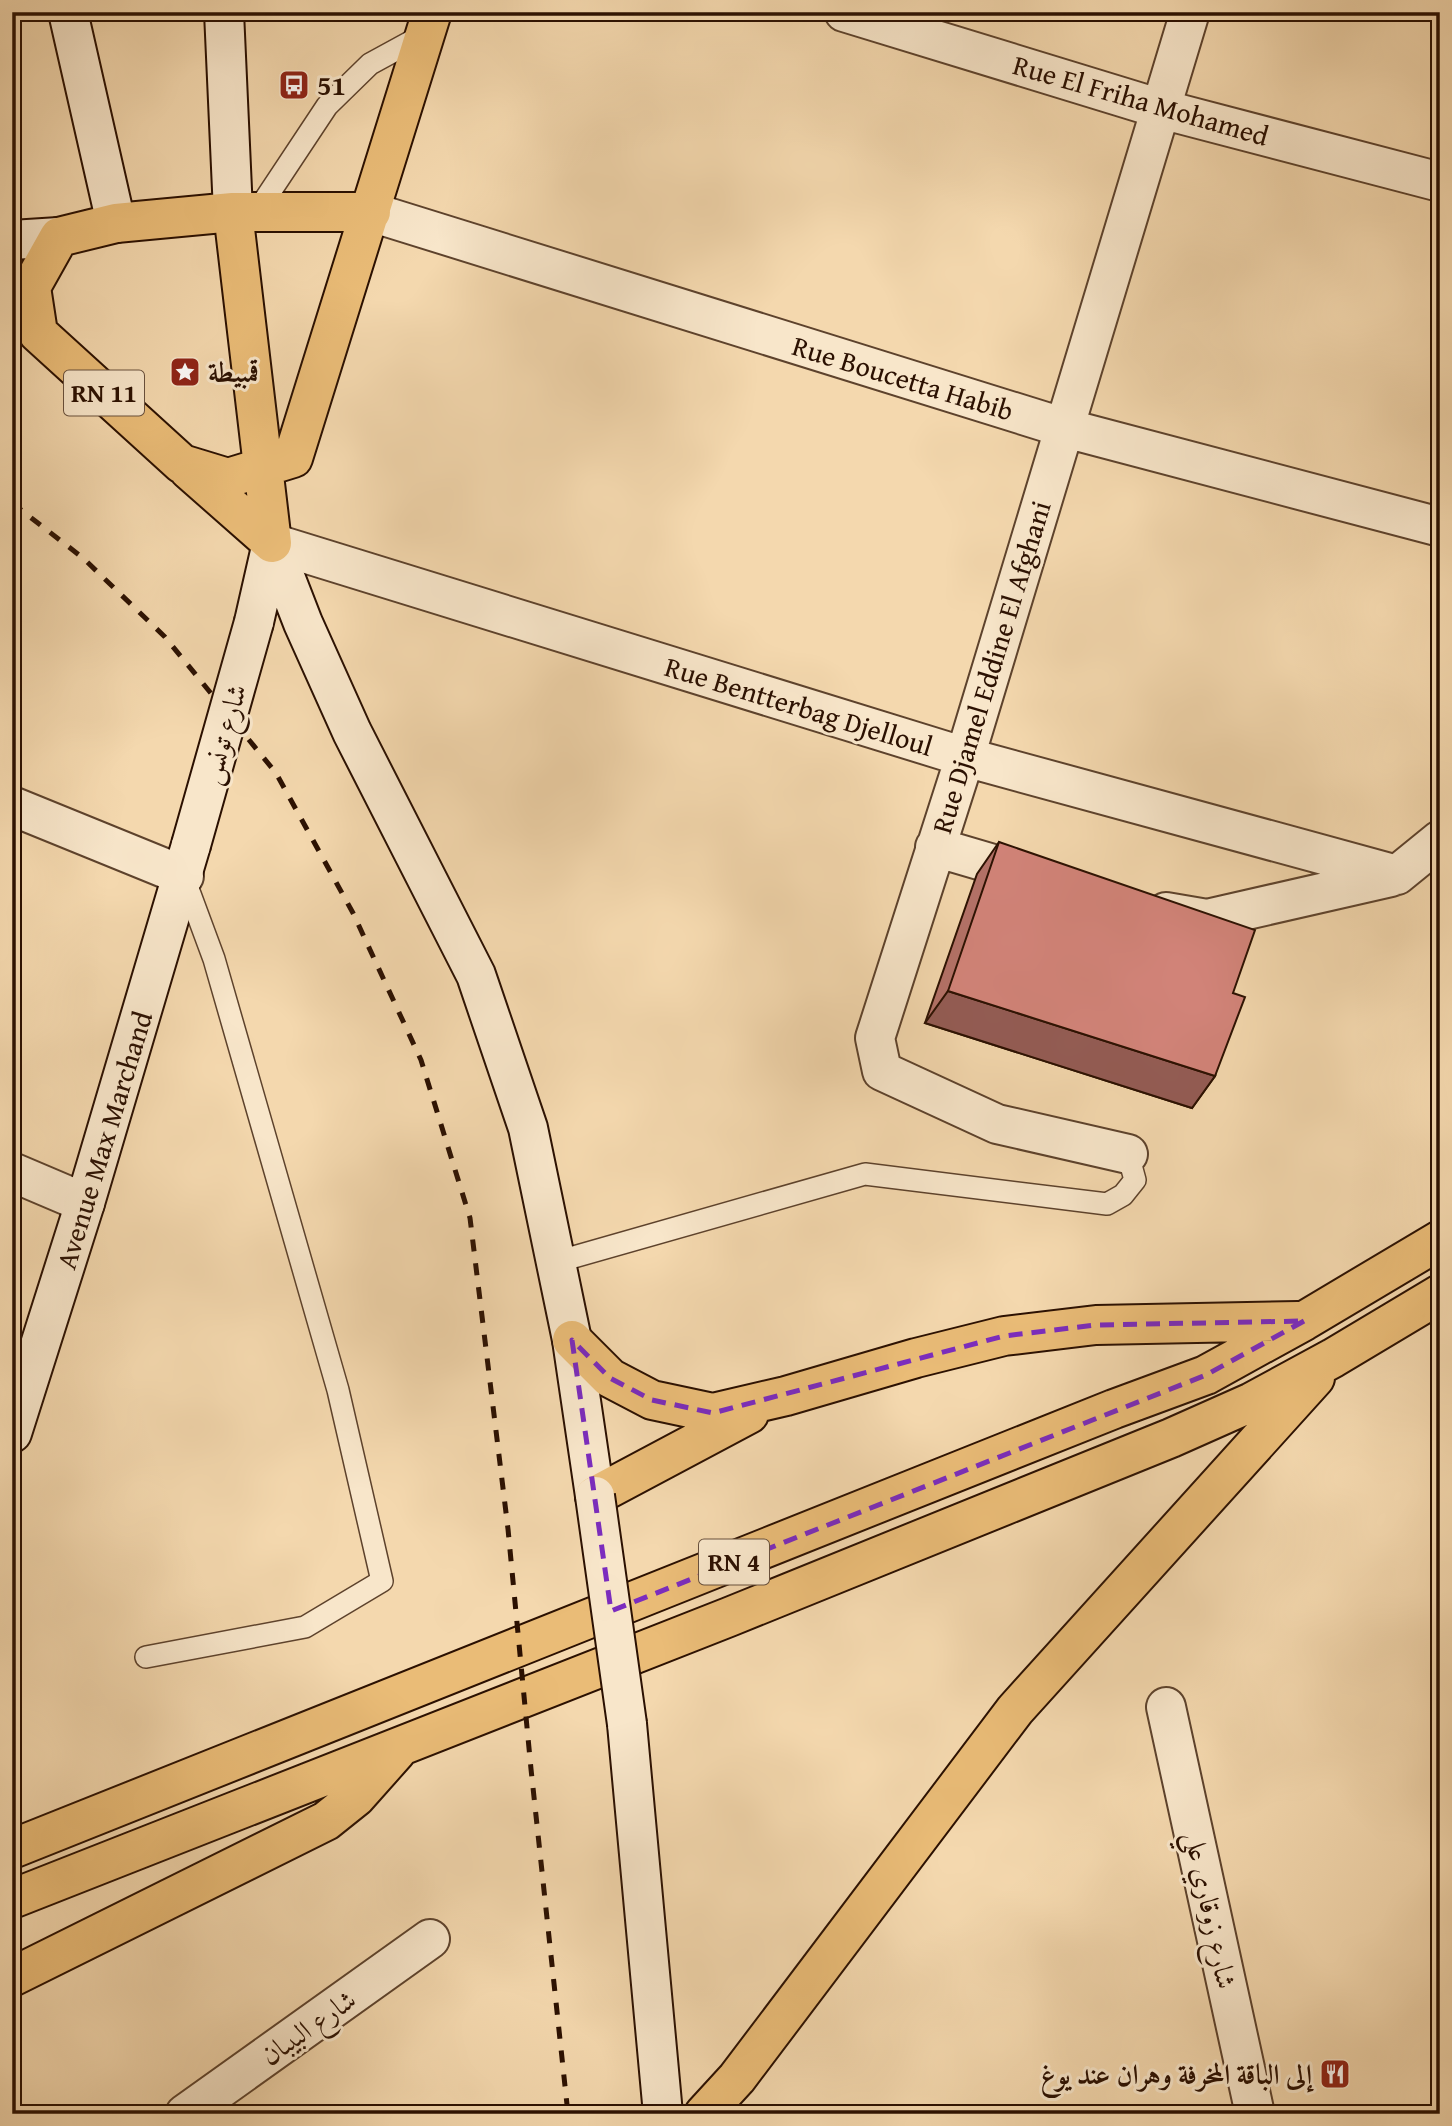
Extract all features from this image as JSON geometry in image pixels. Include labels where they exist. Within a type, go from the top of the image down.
[{"type":"main road","points":[[279,462],[371,212],[429,23]]},
{"type":"main road","points":[[59,237],[116,223],[245,213],[371,212]]},
{"type":"main road","points":[[245,213],[279,462],[272,543]]},
{"type":"main road","name":"RN 11","points":[[59,237],[31,287],[25,320],[272,543]]},
{"type":"main road","name":"RN 11","points":[[182,464],[228,478],[279,462]]},
{"type":"main road","name":"RN 4","points":[[12,1849],[1114,1409],[1206,1375],[1304,1321],[1440,1240]]},
{"type":"main road","name":"RN 4","points":[[12,1899],[742,1612],[1171,1438],[1252,1402],[1440,1294]]},
{"type":"main road","points":[[572,1340],[610,1378],[652,1400],[713,1413],[786,1396],[916,1358],[1004,1336],[1096,1325],[1304,1321]]},
{"type":"main road","points":[[704,2114],[737,2078],[1015,1710],[1333,1357]]},
{"type":"main road","points":[[595,1496],[786,1396]]},
{"type":"main road","points":[[12,1978],[326,1821],[356,1797],[401,1745]]},
{"type":"street","points":[[68,12],[116,223]]},
{"type":"street","points":[[223,12],[245,213]]},
{"type":"street","name":"Rue El Friha Mohamed","points":[[844,12],[1161,109],[1440,182]]},
{"type":"street","name":"Rue Djamel Eddine El Afghani","points":[[1128,1154],[997,1124],[882,1071],[875,1038],[965,757],[1190,12]]},
{"type":"street","name":"Rue Boucetta Habib","points":[[371,212],[1065,428],[1440,527]]},
{"type":"street","points":[[12,240],[59,237]]},
{"type":"street","points":[[272,543],[303,622],[352,732],[476,975],[528,1129],[572,1340],[627,1724],[663,2114]]},
{"type":"street","name":"Rue Bentterbag Djelloul","points":[[272,543],[965,757],[1397,876]]},
{"type":"street","name":"شارع تونس","points":[[187,860],[254,622],[272,543]]},
{"type":"street","points":[[12,806],[187,860]]},
{"type":"street","points":[[1133,904],[1208,919],[1397,876],[1440,840]]},
{"type":"street","points":[[935,847],[1067,885]]},
{"type":"street","name":"Avenue Max Marchand","points":[[12,1433],[85,1203],[187,860]]},
{"type":"street","points":[[12,1172],[85,1203]]},
{"type":"street","name":"شارع زوقاري علي","points":[[1166,1707],[1255,2114]]},
{"type":"street","name":"شارع البيبان","points":[[185,2114],[430,1939]]},
{"type":"lane","points":[[245,213],[327,106],[370,64],[429,23]]},
{"type":"lane","points":[[146,1657],[304,1627],[382,1581],[335,1377],[187,860]]},
{"type":"lane","points":[[556,1262],[865,1174],[1107,1204],[1123,1195],[1135,1180],[1128,1154]]},
{"type":"highlighted area","points":[[1304,1321],[1206,1375],[611,1611],[572,1340],[610,1378],[652,1400],[713,1413],[1004,1336],[1096,1325]]},
{"type":"building","points":[[999,842],[1255,930],[1233,993],[1245,997],[1215,1076],[948,991]]},
{"type":"railway","points":[[12,503],[83,558],[165,637],[276,773],[353,913],[421,1060],[470,1218],[508,1529],[568,2114]]},
{"type":"place","name":"51","points":[[294,85]]},
{"type":"place","name":"قمبيطة","points":[[185,372]]},
{"type":"place","name":"إلى الباقة المخرفة وهران عند يوغ","points":[[1335,2074]]}]
